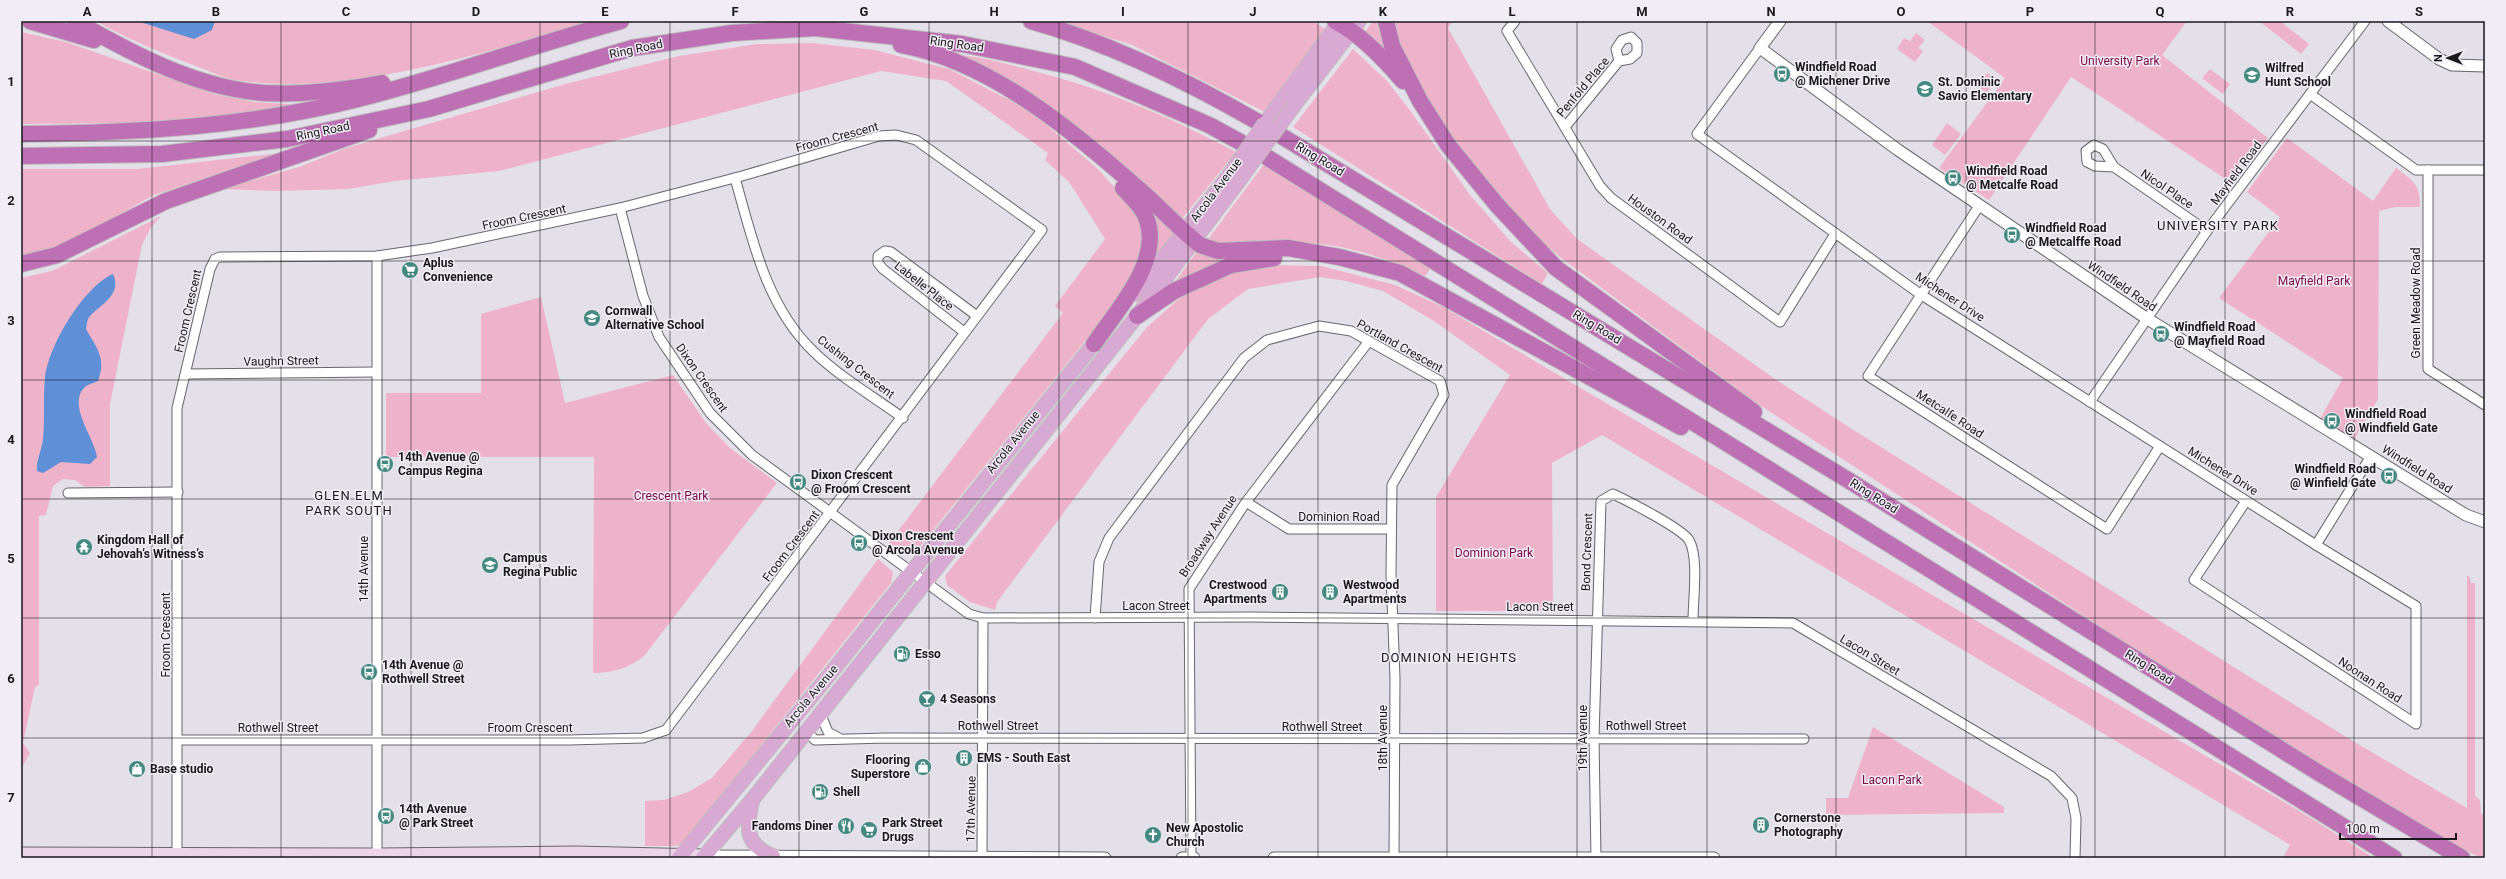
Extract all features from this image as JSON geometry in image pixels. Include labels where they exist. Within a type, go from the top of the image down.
[{"type":"highway","points":[[30,21],[124,49],[185,75],[237,89],[263,93],[291,94],[360,87],[449,73]]},
{"type":"highway","points":[[75,21],[124,49]]},
{"type":"highway","name":"Ring Road","points":[[22,134],[176,128],[261,119],[358,100],[621,21]]},
{"type":"highway","points":[[1031,21],[1079,34],[1203,91],[1258,122]]},
{"type":"highway","points":[[1386,21],[1392,46],[1420,101],[1448,145],[1497,205],[1556,268],[1848,480]]},
{"type":"highway","points":[[1345,24],[1390,66],[1420,101]]},
{"type":"highway","points":[[815,28],[908,46],[955,62],[1008,88],[1074,136],[1151,200],[1189,236],[1218,251],[1288,248],[1339,257],[1400,273],[1830,509]]},
{"type":"highway","name":"Ring Road","points":[[22,156],[162,154],[233,147],[287,138],[429,109],[632,48],[732,33],[815,28],[962,44],[1076,67],[1209,125],[1242,143]]},
{"type":"highway","points":[[21,264],[58,256],[166,201],[429,109]]},
{"type":"highway","points":[[1074,136],[1138,204],[1147,220],[1151,242],[1146,265],[1094,344]]},
{"type":"highway","name":"Ring Road","points":[[1283,137],[1848,480],[2318,773],[2462,858]]},
{"type":"highway","points":[[1268,158],[1830,509],[2394,858]]},
{"type":"highway","points":[[1137,316],[1174,291],[1231,265],[1278,257],[1339,257]]},
{"type":"main road","name":"Arcola Avenue","points":[[680,857],[830,674],[1094,344],[1189,236],[1290,101],[1345,24]]},
{"type":"main road","name":"Arcola Avenue","points":[[704,857],[752,800],[1137,316],[1189,236]]},
{"type":"main road","points":[[806,731],[802,722],[830,674]]},
{"type":"main road","points":[[752,800],[748,822],[752,841],[756,847],[774,856]]},
{"type":"main road","points":[[21,854],[377,857],[704,857]]},
{"type":"street","name":"Houston Road","points":[[1515,21],[1507,31],[1600,186],[1611,198],[1780,322],[1835,234]]},
{"type":"street","name":"Michener Drive","points":[[1780,21],[1697,134],[1920,294],[2316,545]]},
{"type":"street","name":"Mayfield Road","points":[[2090,402],[2146,318],[2208,231],[2365,21]]},
{"type":"street","points":[[2388,21],[2439,59],[2452,65],[2485,66]]},
{"type":"street","name":"Windfield Road","points":[[1760,48],[1898,150],[2146,318],[2466,515],[2485,522]]},
{"type":"street","name":"Penfold Place","points":[[1564,127],[1619,61]]},
{"type":"street","points":[[2310,94],[2408,166],[2416,170],[2485,170]]},
{"type":"street","name":"Froom Crescent","points":[[177,856],[177,408],[210,268],[214,259],[220,257],[377,256],[448,245],[620,208],[735,178],[879,136],[896,135],[916,140],[1042,230],[964,332],[903,418],[666,730],[658,735],[643,738],[569,740],[377,740]]},
{"type":"street","name":"Nicol Place","points":[[2114,167],[2208,231]]},
{"type":"street","name":"Green Meadow Road","points":[[2428,170],[2428,369],[2485,405]]},
{"type":"street","name":"Cushing Crescent","points":[[735,178],[764,275],[788,320],[812,351],[903,418]]},
{"type":"street","name":"Metcalfe Road","points":[[1979,206],[1920,294],[1868,376],[2107,530],[2160,446]]},
{"type":"street","name":"Dixon Crescent","points":[[620,208],[643,296],[659,337],[710,413],[752,455],[911,571]]},
{"type":"street","name":"Labelle Place","points":[[964,332],[883,268],[878,263],[878,256],[884,251],[891,252],[977,316]]},
{"type":"street","name":"14th Avenue","points":[[377,256],[377,857]]},
{"type":"street","name":"Portland Crescent","points":[[1095,618],[1099,562],[1109,538],[1244,358],[1267,340],[1319,326],[1351,331],[1440,381],[1444,395],[1392,485],[1393,619]]},
{"type":"street","name":"Broadway Avenue","points":[[1193,858],[1188,618],[1189,589],[1246,502],[1369,341]]},
{"type":"street","name":"Vaughn Street","points":[[186,374],[376,372]]},
{"type":"street","points":[[2316,545],[2371,456]]},
{"type":"street","points":[[68,493],[178,492]]},
{"type":"street","name":"Bond Crescent","points":[[1596,619],[1601,501],[1613,494],[1646,510],[1689,540],[1694,556],[1693,620]]},
{"type":"street","name":"Noonan Road","points":[[2246,501],[2194,580],[2416,724],[2416,606],[2316,545]]},
{"type":"street","name":"Dominion Road","points":[[1246,502],[1289,529],[1392,528]]},
{"type":"street","name":"Lacon Street","points":[[911,571],[968,614],[983,618],[1596,619],[1793,622],[2051,776],[2072,798],[2076,818],[2075,858]]},
{"type":"street","name":"17th Avenue","points":[[982,857],[984,738],[983,618]]},
{"type":"street","name":"18th Avenue","points":[[1393,619],[1395,738],[1394,857]]},
{"type":"street","name":"19th Avenue","points":[[1596,619],[1594,738],[1596,857]]},
{"type":"street","points":[[820,713],[828,732],[839,738]]},
{"type":"street","name":"Rothwell Street","points":[[806,731],[815,740],[827,741],[839,738],[1804,739]]},
{"type":"street","name":"Rothwell Street","points":[[178,740],[377,740]]},
{"type":"street","points":[[704,857],[1105,858]]},
{"type":"street","points":[[1182,858],[1193,858]]},
{"type":"street","points":[[1274,858],[1714,858]]},
{"type":"green space","points":[[96,21],[592,21],[506,46],[415,69],[370,77],[324,82],[279,84],[235,80],[223,77],[149,47]]},
{"type":"green space","points":[[1050,21],[1313,21],[1326,30],[1267,113],[1130,44]]},
{"type":"green space","points":[[1373,21],[1379,21],[1380,35],[1390,59],[1361,37]]},
{"type":"green space","points":[[1396,21],[1453,21],[1448,28],[1550,209],[1577,239],[1775,379],[1852,429],[2351,740],[2467,808],[2467,576],[2469,576],[2471,583],[2475,583],[2475,796],[2480,800],[2481,814],[2485,816],[2485,858],[2481,858],[2435,835],[2212,699],[1755,402],[1560,257],[1522,224],[1491,189],[1449,134],[1409,69],[1396,35]]},
{"type":"green space","name":"University Park","points":[[1927,21],[2187,21],[2162,55],[2268,138],[2249,163],[2241,162],[2229,179],[2233,184],[2138,121],[2136,122],[2135,119],[2071,77],[1989,200],[1939,168],[2005,78]]},
{"type":"green space","points":[[2259,21],[2280,21],[2309,44],[2301,54]]},
{"type":"green space","points":[[21,32],[66,42],[214,94],[254,102],[301,105],[202,118],[127,123],[21,124]]},
{"type":"green space","points":[[1916,33],[1925,40],[1918,48],[1923,51],[1915,62],[1897,49],[1904,38],[1910,41]]},
{"type":"green space","points":[[813,43],[874,50],[949,69],[1011,101],[1036,116],[1098,169],[1139,215],[1143,242],[1141,259],[1109,311],[914,554],[905,554],[889,543],[1063,313],[1055,306],[1105,239],[1069,182],[1045,160],[1048,153],[946,81],[881,71],[499,171],[395,181],[348,189],[277,191],[223,189],[299,167],[346,148],[569,83],[679,56],[757,44]]},
{"type":"green space","points":[[1353,49],[1387,81],[1409,109],[1470,195],[1511,242],[1548,273],[1542,284],[1293,127]]},
{"type":"green space","points":[[962,55],[988,59],[1030,70],[1110,95],[1161,115],[1236,152],[1181,220],[1100,145],[1053,108]]},
{"type":"green space","points":[[2210,69],[2230,84],[2223,94],[2202,78]]},
{"type":"green space","points":[[1987,73],[1996,79],[1987,93],[1978,87]]},
{"type":"green space","points":[[1947,123],[1961,134],[1945,155],[1932,145]]},
{"type":"green space","name":"Mayfield Park","points":[[2287,138],[2373,201],[2396,168],[2414,183],[2419,193],[2420,207],[2395,207],[2379,211],[2378,399],[2354,440],[2320,419],[2343,378],[2219,298],[2280,217],[2247,192]]},
{"type":"green space","points":[[281,153],[154,195],[63,246],[21,255],[21,169],[137,169]]},
{"type":"green space","points":[[1265,163],[1295,185],[1431,268],[1425,276],[1379,257],[1360,251],[1334,246],[1285,242],[1219,244],[1209,238]]},
{"type":"green space","points":[[1152,214],[1174,233],[1154,261]]},
{"type":"green space","points":[[161,216],[150,229],[142,245],[110,404],[110,486],[85,487],[75,480],[63,479],[53,486],[46,515],[39,516],[39,685],[35,687],[23,743],[30,753],[21,769],[21,278],[52,271]]},
{"type":"green space","points":[[1199,249],[1242,255],[1176,284],[1175,282]]},
{"type":"green space","name":"Dominion Park","points":[[1266,265],[1321,266],[1395,285],[1443,307],[2301,812],[2374,858],[2283,858],[2290,845],[2282,840],[1602,435],[1552,463],[1553,611],[1436,611],[1436,497],[1510,375],[1434,321],[1383,291],[1346,281],[1320,277],[1248,289],[1208,319],[997,602],[995,610],[970,602],[947,585],[945,576],[1147,327],[1190,289],[1227,274]]},
{"type":"green space","name":"Crescent Park","points":[[541,297],[565,403],[673,375],[706,423],[730,448],[777,483],[644,656],[627,667],[607,672],[593,673],[594,457],[386,457],[386,393],[481,393],[481,314]]},
{"type":"green space","points":[[878,559],[893,572],[891,583],[682,844],[674,846],[645,846],[645,801],[664,800],[688,792],[712,778],[752,731]]},
{"type":"green space","name":"Lacon Park","points":[[1873,727],[2004,807],[2004,813],[1826,815],[1826,798],[1848,798]]},
{"type":"water","points":[[137,21],[215,21],[212,30],[194,39]]},
{"type":"water","points":[[113,274],[115,287],[113,293],[106,302],[90,316],[87,321],[86,329],[97,347],[101,359],[101,366],[98,381],[86,386],[80,393],[79,402],[83,422],[97,457],[90,464],[61,462],[43,473],[37,471],[37,463],[43,439],[45,378],[53,350],[69,319],[79,304],[90,291]]},
{"type":"place","name":"Windfield Road @ Michener Drive","points":[[1782,74]]},
{"type":"place","name":"Wilfred Hunt School","points":[[2252,75]]},
{"type":"place","name":"St. Dominic Savio Elementary","points":[[1925,89]]},
{"type":"place","name":"Windfield Road @ Metcalfe Road","points":[[1953,178]]},
{"type":"place","name":"Windfield Road @ Metcalffe Road","points":[[2012,235]]},
{"type":"place","name":"Aplus Convenience","points":[[410,270]]},
{"type":"place","name":"Cornwall Alternative School","points":[[592,318]]},
{"type":"place","name":"Windfield Road @ Mayfield Road","points":[[2161,334]]},
{"type":"place","name":"Windfield Road @ Windfield Gate","points":[[2332,421]]},
{"type":"place","name":"14th Avenue @ Campus Regina","points":[[385,464]]},
{"type":"place","name":"Windfield Road @ Winfield Gate","points":[[2389,476]]},
{"type":"place","name":"Dixon Crescent @ Froom Crescent","points":[[798,482]]},
{"type":"place","name":"Dixon Crescent @ Arcola Avenue","points":[[859,543]]},
{"type":"place","name":"Kingdom Hall of Jehovah’s Witness’s","points":[[84,547]]},
{"type":"place","name":"Campus Regina Public","points":[[490,565]]},
{"type":"place","name":"Crestwood Apartments","points":[[1280,592]]},
{"type":"place","name":"Westwood Apartments","points":[[1330,592]]},
{"type":"place","name":"Esso","points":[[902,654]]},
{"type":"place","name":"14th Avenue @ Rothwell Street","points":[[369,672]]},
{"type":"place","name":"4 Seasons","points":[[927,699]]},
{"type":"place","name":"EMS - South East","points":[[964,758]]},
{"type":"place","name":"Flooring Superstore","points":[[923,767]]},
{"type":"place","name":"Base studio","points":[[137,769]]},
{"type":"place","name":"Shell","points":[[820,792]]},
{"type":"place","name":"14th Avenue @ Park Street","points":[[386,816]]},
{"type":"place","name":"Cornerstone Photography","points":[[1761,825]]},
{"type":"place","name":"Fandoms Diner","points":[[846,826]]},
{"type":"place","name":"Park Street Drugs","points":[[869,830]]},
{"type":"place","name":"New Apostolic Church","points":[[1153,835]]},
{"type":"district","name":"UNIVERSITY PARK","points":[[2218,225]]},
{"type":"district","name":"GLEN ELM PARK SOUTH","points":[[349,502]]},
{"type":"district","name":"DOMINION HEIGHTS","points":[[1449,657]]}]
